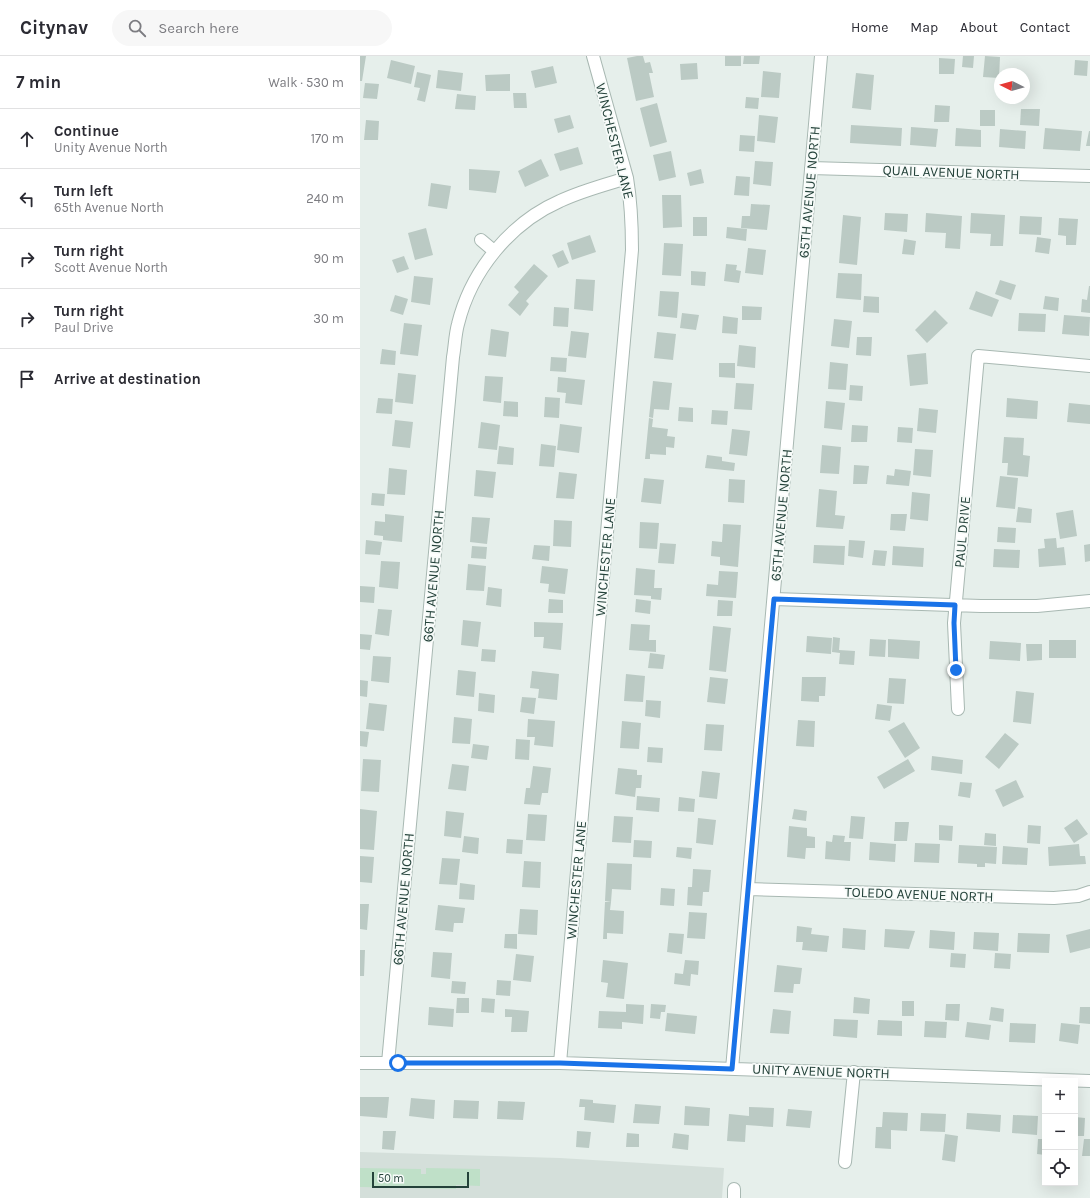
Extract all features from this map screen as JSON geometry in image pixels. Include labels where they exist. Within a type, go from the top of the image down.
[{"type":"street","name":"WINCHESTER LANE","points":[[560,1063],[632,250],[632,221],[630,193],[627,178],[593,56]]},
{"type":"street","name":"65TH AVENUE NORTH","points":[[732,1069],[821,56]]},
{"type":"street","name":"QUAIL AVENUE NORTH","points":[[812,168],[1090,176]]},
{"type":"street","name":"66TH AVENUE NORTH","points":[[388,1063],[453,357],[458,324],[469,293],[485,264],[494,251],[531,217],[560,201],[627,178]]},
{"type":"street","points":[[481,240],[494,251]]},
{"type":"street","name":"PAUL DRIVE","points":[[958,709],[954,646],[955,605],[978,356],[1090,366]]},
{"type":"street","points":[[774,599],[1037,606],[1090,601]]},
{"type":"street","name":"TOLEDO AVENUE NORTH","points":[[748,889],[1054,898],[1078,896],[1090,892]]},
{"type":"street","name":"UNITY AVENUE NORTH","points":[[360,1063],[560,1063],[1090,1081]]},
{"type":"street","points":[[845,1162],[854,1072]]},
{"type":"shaded area","points":[[360,1152],[560,1158],[724,1168],[722,1198],[360,1198]]},
{"type":"green space","points":[[360,1168],[421,1169],[421,1174],[426,1174],[426,1168],[480,1169],[480,1186],[456,1185],[456,1189],[360,1187]]},
{"type":"building","points":[[360,56],[366,56],[362,81],[360,81]]},
{"type":"building","points":[[643,56],[645,63],[650,62],[653,73],[649,73],[654,97],[636,101],[627,58]]},
{"type":"building","points":[[725,56],[741,56],[741,66],[725,66]]},
{"type":"building","points":[[744,56],[760,56],[759,64],[743,64]]},
{"type":"building","points":[[963,56],[974,56],[973,68],[962,67]]},
{"type":"building","points":[[985,56],[1000,57],[999,68],[994,68],[994,78],[983,77]]},
{"type":"building","points":[[939,58],[955,59],[954,74],[939,74]]},
{"type":"building","points":[[391,60],[415,66],[411,84],[387,78]]},
{"type":"building","points":[[1075,60],[1088,61],[1087,76],[1074,75]]},
{"type":"building","points":[[697,63],[698,79],[681,80],[680,64]]},
{"type":"building","points":[[553,66],[557,83],[535,88],[531,71]]},
{"type":"building","points":[[438,70],[463,73],[461,91],[436,88]]},
{"type":"building","points":[[763,71],[781,73],[779,98],[761,97]]},
{"type":"building","points":[[417,72],[431,75],[425,102],[417,100],[420,88],[414,87]]},
{"type":"building","points":[[856,73],[874,75],[871,110],[852,108]]},
{"type":"building","points":[[510,74],[510,91],[486,91],[485,75]]},
{"type":"building","points":[[365,83],[379,84],[377,99],[363,98]]},
{"type":"building","points":[[513,93],[526,93],[527,108],[514,108]]},
{"type":"building","points":[[457,94],[476,96],[475,110],[455,109]]},
{"type":"building","points":[[746,97],[759,98],[758,109],[745,108]]},
{"type":"building","points":[[657,103],[667,142],[650,147],[640,108]]},
{"type":"building","points":[[935,105],[950,106],[949,122],[934,122]]},
{"type":"building","points":[[1021,109],[1040,109],[1039,126],[1020,125]]},
{"type":"building","points":[[980,110],[995,110],[995,126],[980,126]]},
{"type":"building","points":[[570,115],[574,128],[558,133],[554,119]]},
{"type":"building","points":[[759,115],[778,117],[775,143],[757,141]]},
{"type":"building","points":[[366,120],[379,121],[378,140],[364,140]]},
{"type":"building","points":[[851,125],[902,128],[901,146],[850,143]]},
{"type":"building","points":[[911,127],[938,129],[936,147],[910,145]]},
{"type":"building","points":[[956,128],[981,130],[981,147],[955,146]]},
{"type":"building","points":[[1045,128],[1082,131],[1080,151],[1043,149]]},
{"type":"building","points":[[1000,129],[1026,131],[1025,149],[999,147]]},
{"type":"building","points":[[1089,131],[1090,146],[1086,146]]},
{"type":"building","points":[[740,135],[755,136],[754,152],[739,151]]},
{"type":"building","points":[[578,147],[583,164],[560,171],[554,154]]},
{"type":"building","points":[[671,151],[676,177],[659,181],[653,155]]},
{"type":"building","points":[[541,159],[549,176],[525,187],[518,171]]},
{"type":"building","points":[[755,161],[773,162],[771,186],[753,184]]},
{"type":"building","points":[[469,169],[500,171],[496,193],[469,190]]},
{"type":"building","points":[[701,169],[704,183],[690,186],[687,173]]},
{"type":"building","points":[[736,176],[750,177],[749,196],[734,195]]},
{"type":"building","points":[[431,183],[451,186],[447,209],[428,206]]},
{"type":"building","points":[[662,195],[681,195],[682,227],[663,228]]},
{"type":"building","points":[[751,204],[770,205],[767,230],[741,228],[742,216],[750,216]]},
{"type":"building","points":[[885,213],[908,214],[907,232],[884,230]]},
{"type":"building","points":[[926,213],[962,216],[960,249],[945,248],[946,233],[925,232]]},
{"type":"building","points":[[971,213],[1005,215],[1003,246],[990,246],[991,234],[970,233]]},
{"type":"building","points":[[843,215],[861,217],[857,265],[839,263]]},
{"type":"building","points":[[1020,216],[1042,217],[1041,235],[1019,234]]},
{"type":"building","points":[[693,217],[707,217],[707,236],[693,236]]},
{"type":"building","points":[[1059,218],[1078,219],[1076,245],[1066,245],[1066,236],[1058,235]]},
{"type":"building","points":[[727,227],[747,229],[746,241],[726,238]]},
{"type":"building","points":[[426,228],[433,255],[415,260],[408,233]]},
{"type":"building","points":[[590,235],[596,252],[572,260],[567,243]]},
{"type":"building","points":[[1037,237],[1051,239],[1049,254],[1035,252]]},
{"type":"building","points":[[904,239],[916,241],[914,255],[902,254]]},
{"type":"building","points":[[664,243],[683,244],[681,276],[662,275]]},
{"type":"building","points":[[748,248],[766,250],[763,275],[745,273]]},
{"type":"building","points":[[563,250],[569,263],[558,268],[552,255]]},
{"type":"building","points":[[404,256],[409,269],[397,273],[392,260]]},
{"type":"building","points":[[534,264],[548,276],[526,301],[529,304],[520,316],[508,305],[519,292],[514,287]]},
{"type":"building","points":[[726,264],[737,265],[736,270],[741,271],[739,283],[724,281]]},
{"type":"building","points":[[691,271],[706,272],[705,286],[691,285]]},
{"type":"building","points":[[838,273],[862,274],[861,300],[836,298]]},
{"type":"building","points":[[414,276],[433,278],[430,305],[411,302]]},
{"type":"building","points":[[576,279],[595,280],[593,311],[574,309]]},
{"type":"building","points":[[1000,280],[1016,285],[1011,300],[995,294]]},
{"type":"building","points":[[1089,286],[1090,313],[1081,312],[1082,299],[1087,300]]},
{"type":"building","points":[[660,291],[679,292],[677,318],[658,316]]},
{"type":"building","points":[[976,291],[999,300],[992,317],[969,309]]},
{"type":"building","points":[[395,295],[408,299],[403,315],[390,311]]},
{"type":"building","points":[[864,296],[879,297],[879,313],[863,312]]},
{"type":"building","points":[[1045,296],[1059,298],[1058,311],[1043,309]]},
{"type":"building","points":[[742,306],[762,307],[761,320],[742,320]]},
{"type":"building","points":[[554,307],[569,308],[568,327],[553,326]]},
{"type":"building","points":[[935,310],[948,323],[927,343],[915,330]]},
{"type":"building","points":[[682,313],[699,315],[696,330],[680,328]]},
{"type":"building","points":[[1019,313],[1046,314],[1045,332],[1018,331]]},
{"type":"building","points":[[1064,315],[1090,317],[1089,336],[1062,334]]},
{"type":"building","points":[[723,316],[738,318],[737,334],[722,333]]},
{"type":"building","points":[[834,319],[852,321],[849,348],[831,346]]},
{"type":"building","points":[[404,323],[422,325],[418,356],[400,354]]},
{"type":"building","points":[[491,329],[509,332],[506,357],[488,355]]},
{"type":"building","points":[[571,331],[589,333],[586,358],[568,356]]},
{"type":"building","points":[[657,332],[676,334],[673,360],[654,358]]},
{"type":"building","points":[[857,337],[872,337],[871,356],[856,355]]},
{"type":"building","points":[[739,345],[756,347],[755,368],[737,366]]},
{"type":"building","points":[[382,349],[396,351],[395,365],[380,364]]},
{"type":"building","points":[[926,353],[928,384],[910,386],[907,355]]},
{"type":"building","points":[[551,357],[567,358],[566,372],[550,371]]},
{"type":"building","points":[[830,362],[848,364],[846,390],[828,389]]},
{"type":"building","points":[[719,363],[735,363],[735,378],[719,377]]},
{"type":"building","points":[[398,373],[416,375],[413,404],[395,402]]},
{"type":"building","points":[[485,376],[503,377],[501,403],[483,401]]},
{"type":"building","points":[[558,377],[585,380],[582,405],[565,403],[566,393],[557,392]]},
{"type":"building","points":[[653,381],[672,383],[669,410],[654,409],[653,418],[649,417]]},
{"type":"building","points":[[736,383],[754,384],[752,410],[734,409]]},
{"type":"building","points":[[850,385],[863,386],[862,401],[849,400]]},
{"type":"building","points":[[545,397],[560,398],[559,418],[544,417]]},
{"type":"building","points":[[378,398],[393,399],[392,414],[376,413]]},
{"type":"building","points":[[1007,398],[1038,401],[1037,419],[1006,417]]},
{"type":"building","points":[[504,401],[518,402],[518,417],[503,416]]},
{"type":"building","points":[[826,401],[845,403],[842,430],[824,428]]},
{"type":"building","points":[[1069,403],[1090,405],[1090,424],[1067,422]]},
{"type":"building","points":[[679,407],[693,408],[693,422],[678,421]]},
{"type":"building","points":[[919,408],[938,410],[936,433],[917,431]]},
{"type":"building","points":[[712,410],[728,411],[727,425],[711,424]]},
{"type":"building","points":[[649,418],[653,419],[652,427],[668,429],[667,436],[675,437],[674,448],[666,447],[666,455],[650,454],[650,459],[645,459]]},
{"type":"building","points":[[395,420],[413,422],[410,448],[392,446]]},
{"type":"building","points":[[481,422],[500,425],[497,450],[478,448]]},
{"type":"building","points":[[560,424],[582,427],[579,453],[557,450]]},
{"type":"building","points":[[852,425],[868,426],[867,442],[851,442]]},
{"type":"building","points":[[898,427],[913,428],[912,443],[897,442]]},
{"type":"building","points":[[732,429],[750,431],[747,456],[729,454]]},
{"type":"building","points":[[1004,437],[1024,438],[1023,455],[1030,456],[1028,477],[1007,475],[1008,463],[1002,463]]},
{"type":"building","points":[[541,444],[556,446],[554,467],[539,466]]},
{"type":"building","points":[[822,445],[841,447],[839,474],[820,473]]},
{"type":"building","points":[[499,446],[514,448],[513,465],[497,464]]},
{"type":"building","points":[[915,449],[933,450],[931,477],[913,475]]},
{"type":"building","points":[[707,455],[722,457],[722,461],[735,463],[734,471],[705,468]]},
{"type":"building","points":[[854,465],[869,466],[867,484],[853,484]]},
{"type":"building","points":[[389,468],[407,470],[405,495],[387,494]]},
{"type":"building","points":[[895,469],[911,471],[909,486],[886,484],[887,475],[894,476]]},
{"type":"building","points":[[476,470],[496,472],[493,498],[474,496]]},
{"type":"building","points":[[559,472],[577,474],[574,499],[556,498]]},
{"type":"building","points":[[1000,476],[1018,478],[1015,509],[996,507]]},
{"type":"building","points":[[644,478],[664,480],[661,504],[641,502]]},
{"type":"building","points":[[729,479],[745,480],[744,503],[728,502]]},
{"type":"building","points":[[819,489],[837,491],[835,515],[845,516],[843,529],[816,527]]},
{"type":"building","points":[[912,492],[930,494],[928,521],[910,519]]},
{"type":"building","points":[[372,493],[385,494],[384,506],[371,505]]},
{"type":"building","points":[[1018,507],[1032,509],[1031,523],[1016,522]]},
{"type":"building","points":[[1073,510],[1077,536],[1060,539],[1056,513]]},
{"type":"building","points":[[385,514],[404,516],[402,542],[383,540],[383,536],[374,535],[375,521],[385,522]]},
{"type":"building","points":[[891,514],[907,514],[905,531],[890,530]]},
{"type":"building","points":[[472,517],[490,518],[487,544],[470,542]]},
{"type":"building","points":[[554,520],[572,521],[571,547],[553,546]]},
{"type":"building","points":[[640,522],[659,523],[657,549],[639,548]]},
{"type":"building","points":[[723,524],[741,525],[738,567],[720,565],[720,557],[711,556],[712,541],[722,542]]},
{"type":"building","points":[[998,527],[1016,528],[1015,543],[997,542]]},
{"type":"building","points":[[1056,538],[1057,548],[1064,547],[1066,565],[1039,567],[1038,549],[1045,548],[1044,539]]},
{"type":"building","points":[[366,540],[382,542],[380,555],[365,554]]},
{"type":"building","points":[[849,540],[865,541],[863,558],[848,556]]},
{"type":"building","points":[[660,543],[676,544],[674,564],[658,563]]},
{"type":"building","points":[[1090,544],[1090,561],[1085,562],[1084,545]]},
{"type":"building","points":[[534,545],[550,546],[549,561],[532,559]]},
{"type":"building","points":[[814,545],[845,546],[844,565],[813,563]]},
{"type":"building","points":[[472,546],[487,547],[486,559],[471,558]]},
{"type":"building","points":[[893,546],[924,548],[923,567],[892,565]]},
{"type":"building","points":[[994,549],[1020,550],[1019,568],[993,567]]},
{"type":"building","points":[[874,550],[887,551],[885,566],[872,565]]},
{"type":"building","points":[[381,561],[400,562],[398,589],[379,587]]},
{"type":"building","points":[[468,564],[486,566],[484,591],[466,590]]},
{"type":"building","points":[[542,566],[568,569],[565,594],[548,592],[549,584],[540,583]]},
{"type":"building","points":[[636,568],[655,570],[654,588],[662,588],[661,600],[651,599],[651,596],[634,595]]},
{"type":"building","points":[[719,571],[738,572],[736,598],[706,596],[707,584],[718,585]]},
{"type":"building","points":[[360,586],[375,587],[374,603],[360,602]]},
{"type":"building","points":[[488,587],[502,589],[501,607],[486,605]]},
{"type":"building","points":[[549,599],[563,600],[563,613],[548,613]]},
{"type":"building","points":[[636,599],[651,601],[650,614],[635,612]]},
{"type":"building","points":[[718,600],[733,601],[732,616],[717,616]]},
{"type":"building","points":[[378,609],[392,610],[389,636],[375,634]]},
{"type":"building","points":[[463,620],[481,622],[478,647],[461,645]]},
{"type":"building","points":[[534,622],[563,623],[561,650],[543,648],[544,637],[534,637]]},
{"type":"building","points":[[631,624],[650,625],[649,640],[656,640],[656,652],[629,650]]},
{"type":"building","points":[[713,626],[731,628],[726,672],[709,670]]},
{"type":"building","points":[[360,634],[372,635],[370,650],[360,649]]},
{"type":"building","points":[[807,636],[832,638],[831,654],[806,652]]},
{"type":"building","points":[[833,637],[840,638],[839,650],[855,651],[854,665],[839,664],[840,653],[832,652]]},
{"type":"building","points":[[870,639],[886,640],[885,657],[869,656]]},
{"type":"building","points":[[888,639],[920,641],[919,659],[888,657]]},
{"type":"building","points":[[1049,640],[1076,640],[1076,658],[1049,658]]},
{"type":"building","points":[[990,641],[1021,643],[1020,661],[989,659]]},
{"type":"building","points":[[1026,644],[1042,644],[1042,660],[1027,661]]},
{"type":"building","points":[[482,649],[496,650],[495,662],[481,661]]},
{"type":"building","points":[[650,653],[665,655],[663,669],[648,668]]},
{"type":"building","points":[[373,656],[391,657],[389,683],[371,681]]},
{"type":"building","points":[[458,670],[476,672],[474,697],[456,695]]},
{"type":"building","points":[[532,671],[559,674],[557,700],[538,698],[539,689],[530,688]]},
{"type":"building","points":[[626,674],[645,676],[643,702],[624,701]]},
{"type":"building","points":[[710,677],[728,679],[725,704],[707,702]]},
{"type":"building","points":[[802,677],[826,677],[825,696],[819,696],[819,702],[801,701]]},
{"type":"building","points":[[889,678],[906,679],[904,704],[887,703]]},
{"type":"building","points":[[360,680],[368,681],[367,697],[360,696]]},
{"type":"building","points":[[1016,691],[1034,693],[1031,724],[1013,722]]},
{"type":"building","points":[[479,693],[495,695],[494,713],[478,711]]},
{"type":"building","points":[[522,697],[536,698],[534,714],[520,712]]},
{"type":"building","points":[[646,700],[661,701],[660,718],[645,716]]},
{"type":"building","points":[[369,703],[387,705],[384,731],[366,729]]},
{"type":"building","points":[[877,704],[892,706],[890,721],[875,719]]},
{"type":"building","points":[[454,717],[472,719],[470,744],[452,743]]},
{"type":"building","points":[[528,719],[555,721],[553,747],[534,745],[535,737],[527,737]]},
{"type":"building","points":[[798,720],[815,721],[814,747],[796,746]]},
{"type":"building","points":[[622,721],[641,723],[639,749],[620,748]]},
{"type":"building","points":[[904,722],[920,748],[905,758],[888,731]]},
{"type":"building","points":[[706,724],[724,725],[722,751],[704,750]]},
{"type":"building","points":[[360,731],[369,732],[367,747],[360,746]]},
{"type":"building","points":[[1005,733],[1019,744],[999,769],[985,757]]},
{"type":"building","points":[[516,739],[530,740],[529,760],[515,759]]},
{"type":"building","points":[[473,744],[489,746],[487,760],[471,758]]},
{"type":"building","points":[[648,747],[663,748],[662,763],[647,762]]},
{"type":"building","points":[[932,756],[963,760],[962,774],[931,770]]},
{"type":"building","points":[[363,759],[381,760],[379,792],[361,791]]},
{"type":"building","points":[[908,759],[915,771],[884,789],[877,777]]},
{"type":"building","points":[[452,764],[469,766],[466,791],[448,789]]},
{"type":"building","points":[[533,766],[551,768],[548,793],[542,793],[540,805],[524,804],[526,788],[530,788]]},
{"type":"building","points":[[618,768],[637,770],[637,775],[642,775],[641,788],[636,788],[635,797],[615,794]]},
{"type":"building","points":[[702,771],[720,773],[717,799],[699,797]]},
{"type":"building","points":[[1016,780],[1024,797],[1003,807],[995,790]]},
{"type":"building","points":[[960,782],[972,783],[970,798],[958,796]]},
{"type":"building","points":[[637,796],[660,798],[659,812],[636,810]]},
{"type":"building","points":[[679,797],[695,799],[694,812],[678,811]]},
{"type":"building","points":[[360,809],[377,811],[374,850],[360,849]]},
{"type":"building","points":[[794,809],[807,811],[806,821],[792,819]]},
{"type":"building","points":[[446,811],[464,813],[461,838],[444,836]]},
{"type":"building","points":[[528,814],[547,815],[545,841],[526,840]]},
{"type":"building","points":[[614,816],[633,817],[631,843],[612,842]]},
{"type":"building","points":[[851,816],[865,817],[863,839],[849,838]]},
{"type":"building","points":[[698,818],[716,820],[713,845],[696,843]]},
{"type":"building","points":[[1077,819],[1088,834],[1074,843],[1064,828]]},
{"type":"building","points":[[895,822],[909,822],[907,841],[894,841]]},
{"type":"building","points":[[939,825],[953,826],[952,841],[939,840]]},
{"type":"building","points":[[1028,825],[1041,826],[1040,844],[1027,843]]},
{"type":"building","points":[[789,826],[807,828],[807,836],[815,837],[815,848],[806,848],[805,859],[787,857]]},
{"type":"building","points":[[985,833],[996,834],[996,846],[984,845]]},
{"type":"building","points":[[833,835],[845,836],[844,842],[851,842],[850,861],[825,859],[826,841],[832,842]]},
{"type":"building","points":[[464,836],[479,838],[478,854],[462,852]]},
{"type":"building","points":[[507,839],[523,840],[522,854],[506,853]]},
{"type":"building","points":[[634,840],[652,841],[651,858],[633,857]]},
{"type":"building","points":[[870,842],[896,844],[895,862],[869,860]]},
{"type":"building","points":[[915,843],[940,844],[939,863],[914,862]]},
{"type":"building","points":[[1079,844],[1080,856],[1085,856],[1086,864],[1049,866],[1048,847]]},
{"type":"building","points":[[959,845],[997,847],[996,864],[985,863],[985,867],[977,867],[977,864],[958,863]]},
{"type":"building","points":[[1003,846],[1028,848],[1027,865],[1002,864]]},
{"type":"building","points":[[677,847],[692,848],[691,859],[676,857]]},
{"type":"building","points":[[360,856],[374,857],[372,883],[360,882]]},
{"type":"building","points":[[442,858],[460,859],[457,885],[439,884]]},
{"type":"building","points":[[524,861],[541,862],[540,888],[522,887]]},
{"type":"building","points":[[607,863],[632,864],[631,890],[612,889],[611,902],[605,901]]},
{"type":"building","points":[[693,869],[711,870],[709,892],[703,892],[702,906],[687,905],[688,887],[692,887]]},
{"type":"building","points":[[460,883],[475,885],[474,900],[459,899]]},
{"type":"building","points":[[661,888],[675,889],[674,906],[660,905]]},
{"type":"building","points":[[605,902],[611,902],[610,910],[624,911],[623,934],[607,933],[607,939],[603,939]]},
{"type":"building","points":[[360,904],[369,904],[367,930],[360,929]]},
{"type":"building","points":[[438,905],[465,908],[463,923],[454,923],[453,932],[435,930]]},
{"type":"building","points":[[520,909],[538,910],[537,935],[518,934]]},
{"type":"building","points":[[689,912],[707,913],[705,939],[687,938]]},
{"type":"building","points":[[797,926],[812,928],[811,934],[829,936],[827,952],[802,950],[803,942],[796,942]]},
{"type":"building","points":[[843,928],[866,930],[865,950],[842,948]]},
{"type":"building","points":[[885,929],[915,931],[909,949],[884,947]]},
{"type":"building","points":[[1090,929],[1090,948],[1070,953],[1066,935]]},
{"type":"building","points":[[930,930],[955,932],[954,950],[929,948]]},
{"type":"building","points":[[974,932],[999,933],[998,951],[973,949]]},
{"type":"building","points":[[669,933],[684,934],[682,954],[667,952]]},
{"type":"building","points":[[1018,933],[1050,934],[1049,953],[1017,952]]},
{"type":"building","points":[[505,934],[517,934],[517,949],[504,948]]},
{"type":"building","points":[[360,950],[365,950],[364,976],[360,976]]},
{"type":"building","points":[[433,952],[452,953],[450,979],[431,977]]},
{"type":"building","points":[[951,953],[966,954],[965,968],[950,967]]},
{"type":"building","points":[[995,953],[1011,954],[1010,969],[994,968]]},
{"type":"building","points":[[516,954],[534,956],[531,982],[513,980]]},
{"type":"building","points":[[603,960],[628,963],[624,999],[606,997],[608,983],[601,982]]},
{"type":"building","points":[[685,960],[699,961],[698,975],[691,974],[690,986],[674,984],[675,973],[683,974]]},
{"type":"building","points":[[777,965],[802,968],[800,984],[794,984],[793,993],[774,992]]},
{"type":"building","points":[[497,980],[511,981],[510,996],[496,995]]},
{"type":"building","points":[[452,981],[466,982],[465,994],[451,993]]},
{"type":"building","points":[[854,997],[870,999],[869,1014],[853,1013]]},
{"type":"building","points":[[457,998],[469,998],[469,1013],[456,1013]]},
{"type":"building","points":[[482,998],[495,999],[494,1013],[481,1012]]},
{"type":"building","points":[[902,1001],[914,1001],[914,1016],[902,1016]]},
{"type":"building","points":[[626,1004],[644,1005],[643,1024],[622,1022],[622,1029],[598,1028],[599,1011],[626,1012]]},
{"type":"building","points":[[651,1004],[666,1005],[665,1012],[661,1012],[660,1019],[650,1018]]},
{"type":"building","points":[[946,1004],[960,1004],[959,1021],[945,1020]]},
{"type":"building","points":[[429,1007],[454,1009],[453,1027],[428,1025]]},
{"type":"building","points":[[991,1007],[1004,1009],[1003,1022],[989,1020]]},
{"type":"building","points":[[1080,1007],[1090,1007],[1090,1024],[1079,1023]]},
{"type":"building","points":[[505,1009],[529,1011],[527,1032],[511,1032],[512,1017],[505,1017]]},
{"type":"building","points":[[773,1009],[791,1011],[789,1034],[770,1033]]},
{"type":"building","points":[[667,1013],[697,1016],[695,1034],[665,1031]]},
{"type":"building","points":[[834,1019],[858,1020],[857,1038],[833,1036]]},
{"type":"building","points":[[878,1020],[902,1021],[902,1036],[877,1035]]},
{"type":"building","points":[[925,1021],[947,1022],[946,1038],[924,1037]]},
{"type":"building","points":[[967,1022],[991,1025],[989,1040],[965,1037]]},
{"type":"building","points":[[1010,1023],[1036,1024],[1035,1043],[1009,1042]]},
{"type":"building","points":[[1061,1023],[1080,1025],[1078,1044],[1059,1041]]},
{"type":"building","points":[[360,1097],[389,1097],[387,1118],[360,1116]]},
{"type":"building","points":[[411,1098],[435,1100],[434,1119],[409,1116]]},
{"type":"building","points":[[580,1099],[593,1100],[593,1103],[616,1105],[614,1123],[584,1120],[585,1107],[579,1107]]},
{"type":"building","points":[[454,1100],[479,1101],[478,1119],[453,1118]]},
{"type":"building","points":[[498,1101],[525,1102],[523,1120],[497,1119]]},
{"type":"building","points":[[635,1104],[661,1106],[659,1124],[633,1123]]},
{"type":"building","points":[[685,1106],[710,1108],[709,1126],[684,1125]]},
{"type":"building","points":[[749,1107],[774,1108],[773,1127],[746,1125],[745,1142],[727,1141],[729,1114],[749,1116]]},
{"type":"building","points":[[788,1109],[812,1111],[810,1128],[786,1126]]},
{"type":"building","points":[[883,1112],[908,1113],[907,1131],[891,1130],[891,1149],[875,1148],[876,1127],[882,1127]]},
{"type":"building","points":[[921,1113],[946,1114],[945,1132],[920,1131]]},
{"type":"building","points":[[967,1113],[1001,1115],[1000,1132],[966,1129]]},
{"type":"building","points":[[1013,1115],[1038,1116],[1037,1135],[1012,1133]]},
{"type":"building","points":[[1078,1117],[1085,1118],[1084,1136],[1078,1136]]},
{"type":"building","points":[[383,1131],[396,1131],[394,1150],[382,1149]]},
{"type":"building","points":[[577,1131],[591,1132],[589,1148],[576,1147]]},
{"type":"building","points":[[627,1133],[639,1134],[639,1147],[626,1147]]},
{"type":"building","points":[[674,1133],[689,1135],[688,1150],[672,1148]]},
{"type":"building","points":[[945,1134],[958,1136],[955,1162],[942,1160]]},
{"type":"building","points":[[1038,1139],[1042,1139],[1042,1155],[1037,1154]]},
{"type":"building","points":[[1084,1139],[1090,1139],[1090,1156],[1082,1156]]},
{"type":"route","points":[[398,1063],[560,1063],[732,1069],[774,599],[955,605],[954,646],[956,670]]}]
